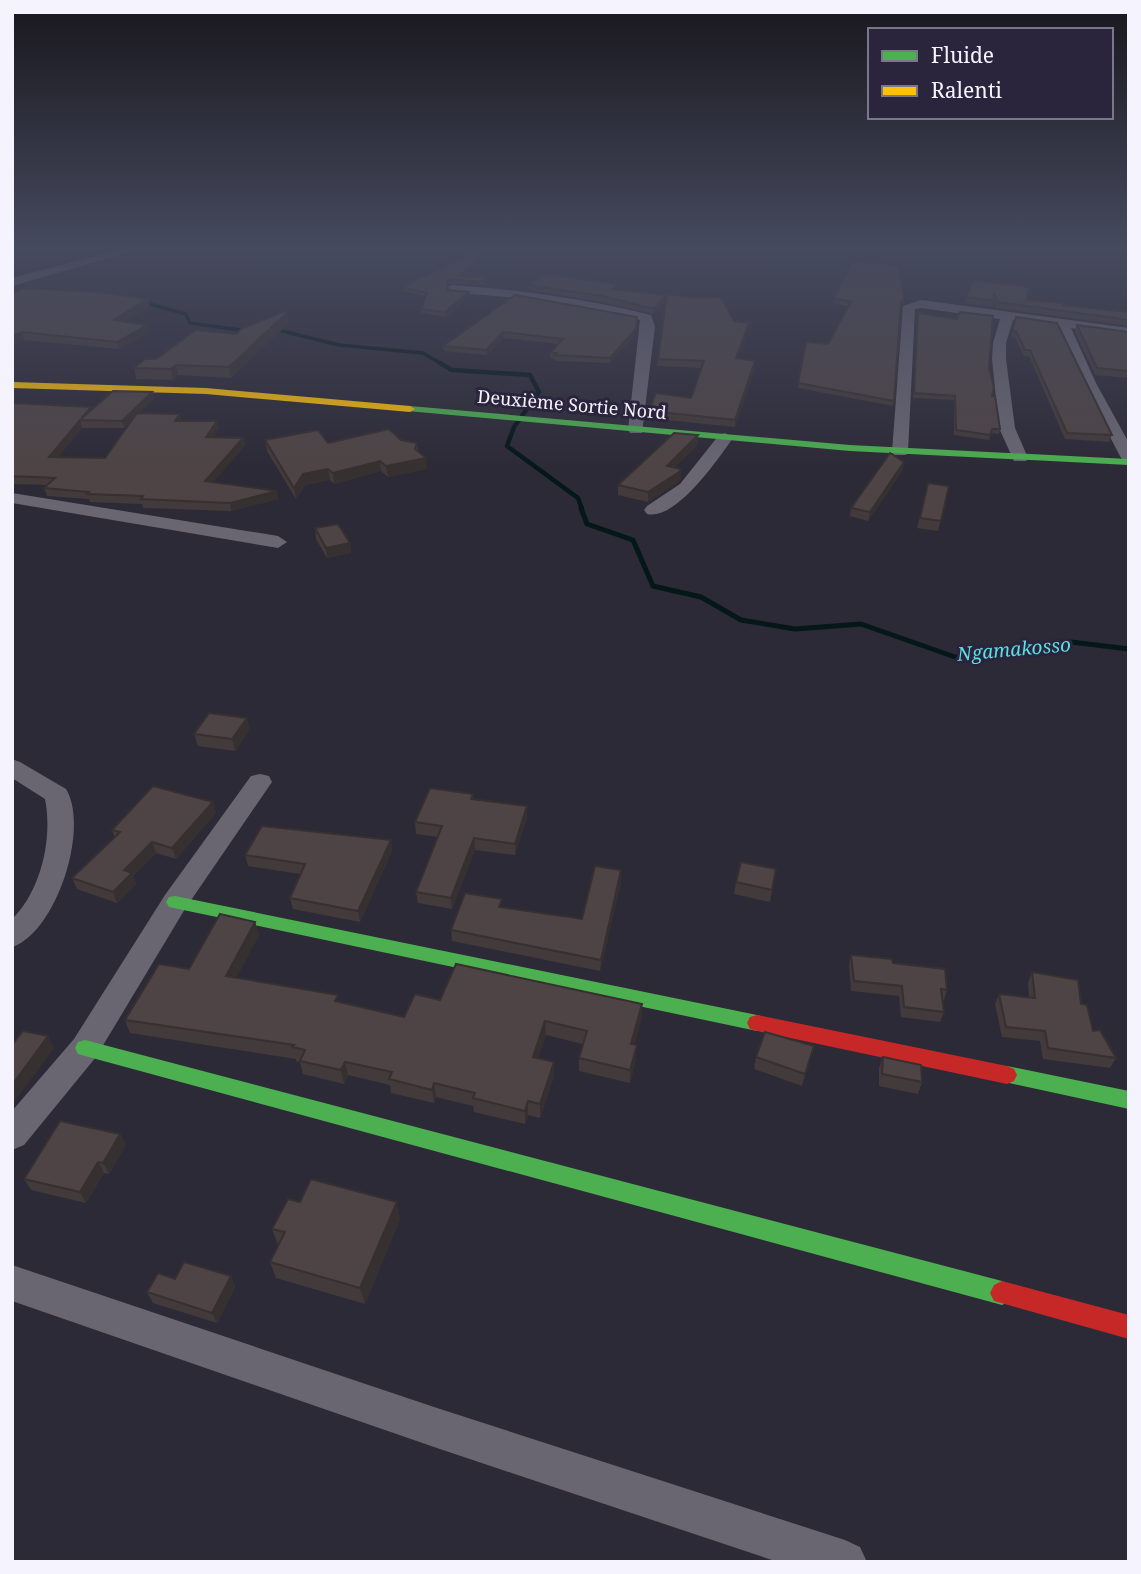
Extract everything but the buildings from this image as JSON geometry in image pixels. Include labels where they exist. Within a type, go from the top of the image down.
[{"type":"main road","name":"Deuxième Sortie Nord","points":[[12,385],[245,393],[900,452],[1129,460]]},
{"type":"main road","points":[[175,902],[1129,1100]]},
{"type":"main road","points":[[85,1048],[1129,1327]]},
{"type":"street","points":[[636,430],[647,322]]},
{"type":"street","points":[[900,452],[908,322]]},
{"type":"street","points":[[1006,322],[999,345],[998,363],[1003,379],[1005,427],[1020,458]]},
{"type":"street","points":[[1054,322],[1129,332]]},
{"type":"street","points":[[1063,324],[1089,383],[1129,460]]},
{"type":"street","points":[[653,510],[686,488],[725,438]]},
{"type":"street","points":[[12,498],[278,542]]},
{"type":"street","points":[[12,767],[57,795],[60,820],[54,860],[41,905],[12,936]]},
{"type":"street","points":[[12,1135],[85,1048],[175,902],[260,782]]},
{"type":"street","points":[[12,1283],[845,1562]]},
{"type":"waterway","name":"Ngamakosso","points":[[190,322],[248,331]]},
{"type":"waterway","name":"Ngamakosso","points":[[274,329],[339,345],[423,353],[443,365]]},
{"type":"waterway","name":"Ngamakosso","points":[[440,363],[452,370],[530,375],[539,392],[514,427],[507,446],[578,498],[582,509]]},
{"type":"waterway","name":"Ngamakosso","points":[[581,508],[587,524],[633,540],[653,586],[701,597],[741,620],[795,629],[861,624],[955,657],[1071,642],[1129,649]]},
{"type":"traffic: fast","points":[[410,409],[850,448],[1129,462]]},
{"type":"traffic: fast","points":[[175,902],[757,1023]]},
{"type":"traffic: fast","points":[[85,1048],[1002,1293]]},
{"type":"traffic: fast","points":[[1007,1075],[1129,1100]]},
{"type":"traffic: slow","points":[[12,385],[206,391],[410,409]]},
{"type":"traffic: jam","points":[[757,1023],[1007,1075]]},
{"type":"traffic: jam","points":[[1002,1293],[1129,1327]]}]
